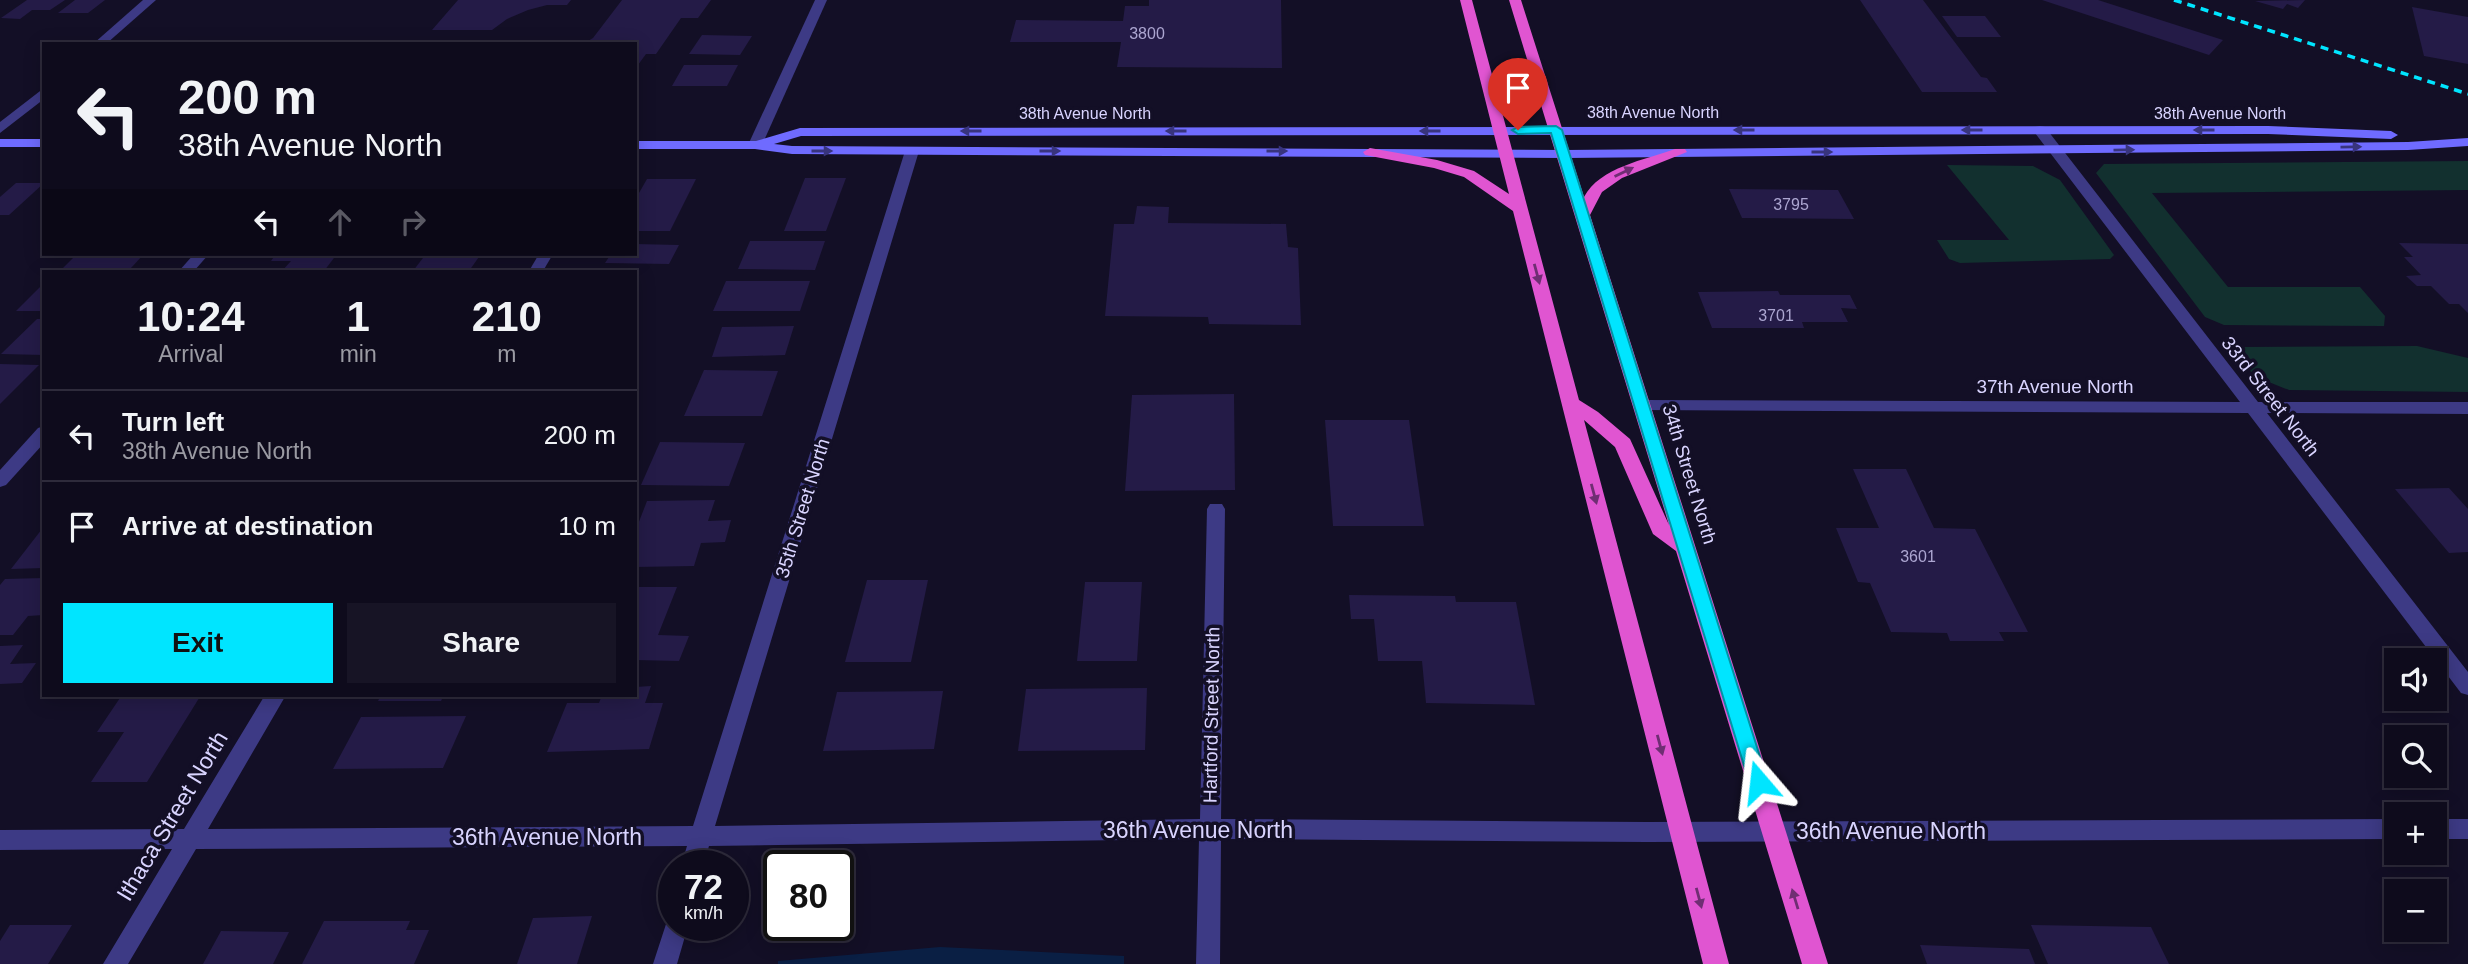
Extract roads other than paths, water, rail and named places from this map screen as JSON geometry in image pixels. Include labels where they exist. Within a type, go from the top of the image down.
[{"type":"highway","points":[[1466,0],[1717,964]]},
{"type":"highway","name":"34th Street North","points":[[1515,0],[1565,153],[1815,964]]},
{"type":"highway","points":[[1370,152],[1437,164],[1469,174],[1519,208]]},
{"type":"highway","points":[[1583,214],[1596,189],[1617,175],[1681,152]]},
{"type":"highway","points":[[1570,404],[1592,416],[1623,444],[1660,529],[1687,548]]},
{"type":"main road","name":"38th Avenue North","points":[[755,145],[800,132],[2268,130],[2468,140]]},
{"type":"main road","name":"38th Avenue North","points":[[637,145],[755,145],[792,150],[1565,153],[2408,146],[2468,140]]},
{"type":"main road","points":[[0,143],[42,143]]},
{"type":"street","points":[[101,42],[150,0]]},
{"type":"street","points":[[755,145],[821,0]]},
{"type":"street","points":[[0,129],[42,94]]},
{"type":"street","name":"33rd Street North","points":[[2040,130],[2468,687]]},
{"type":"street","name":"35th Street North","points":[[697,850],[912,151]]},
{"type":"street","points":[[187,270],[200,256]]},
{"type":"street","name":"37th Avenue North","points":[[1643,405],[2468,408]]},
{"type":"street","points":[[0,481],[42,434]]},
{"type":"street","name":"Hartford Street North","points":[[1208,964],[1216,509]]},
{"type":"street","name":"Ithaca Street North","points":[[114,964],[275,697]]},
{"type":"street","name":"36th Avenue North","points":[[0,840],[701,836],[1209,829],[1682,832],[2384,829]]},
{"type":"street","points":[[2447,829],[2468,829]]},
{"type":"street","points":[[665,964],[672,941]]},
{"type":"water","points":[[940,947],[1124,956],[1124,964],[778,964],[778,961]]},
{"type":"railway","points":[[2174,0],[2468,94]]}]
